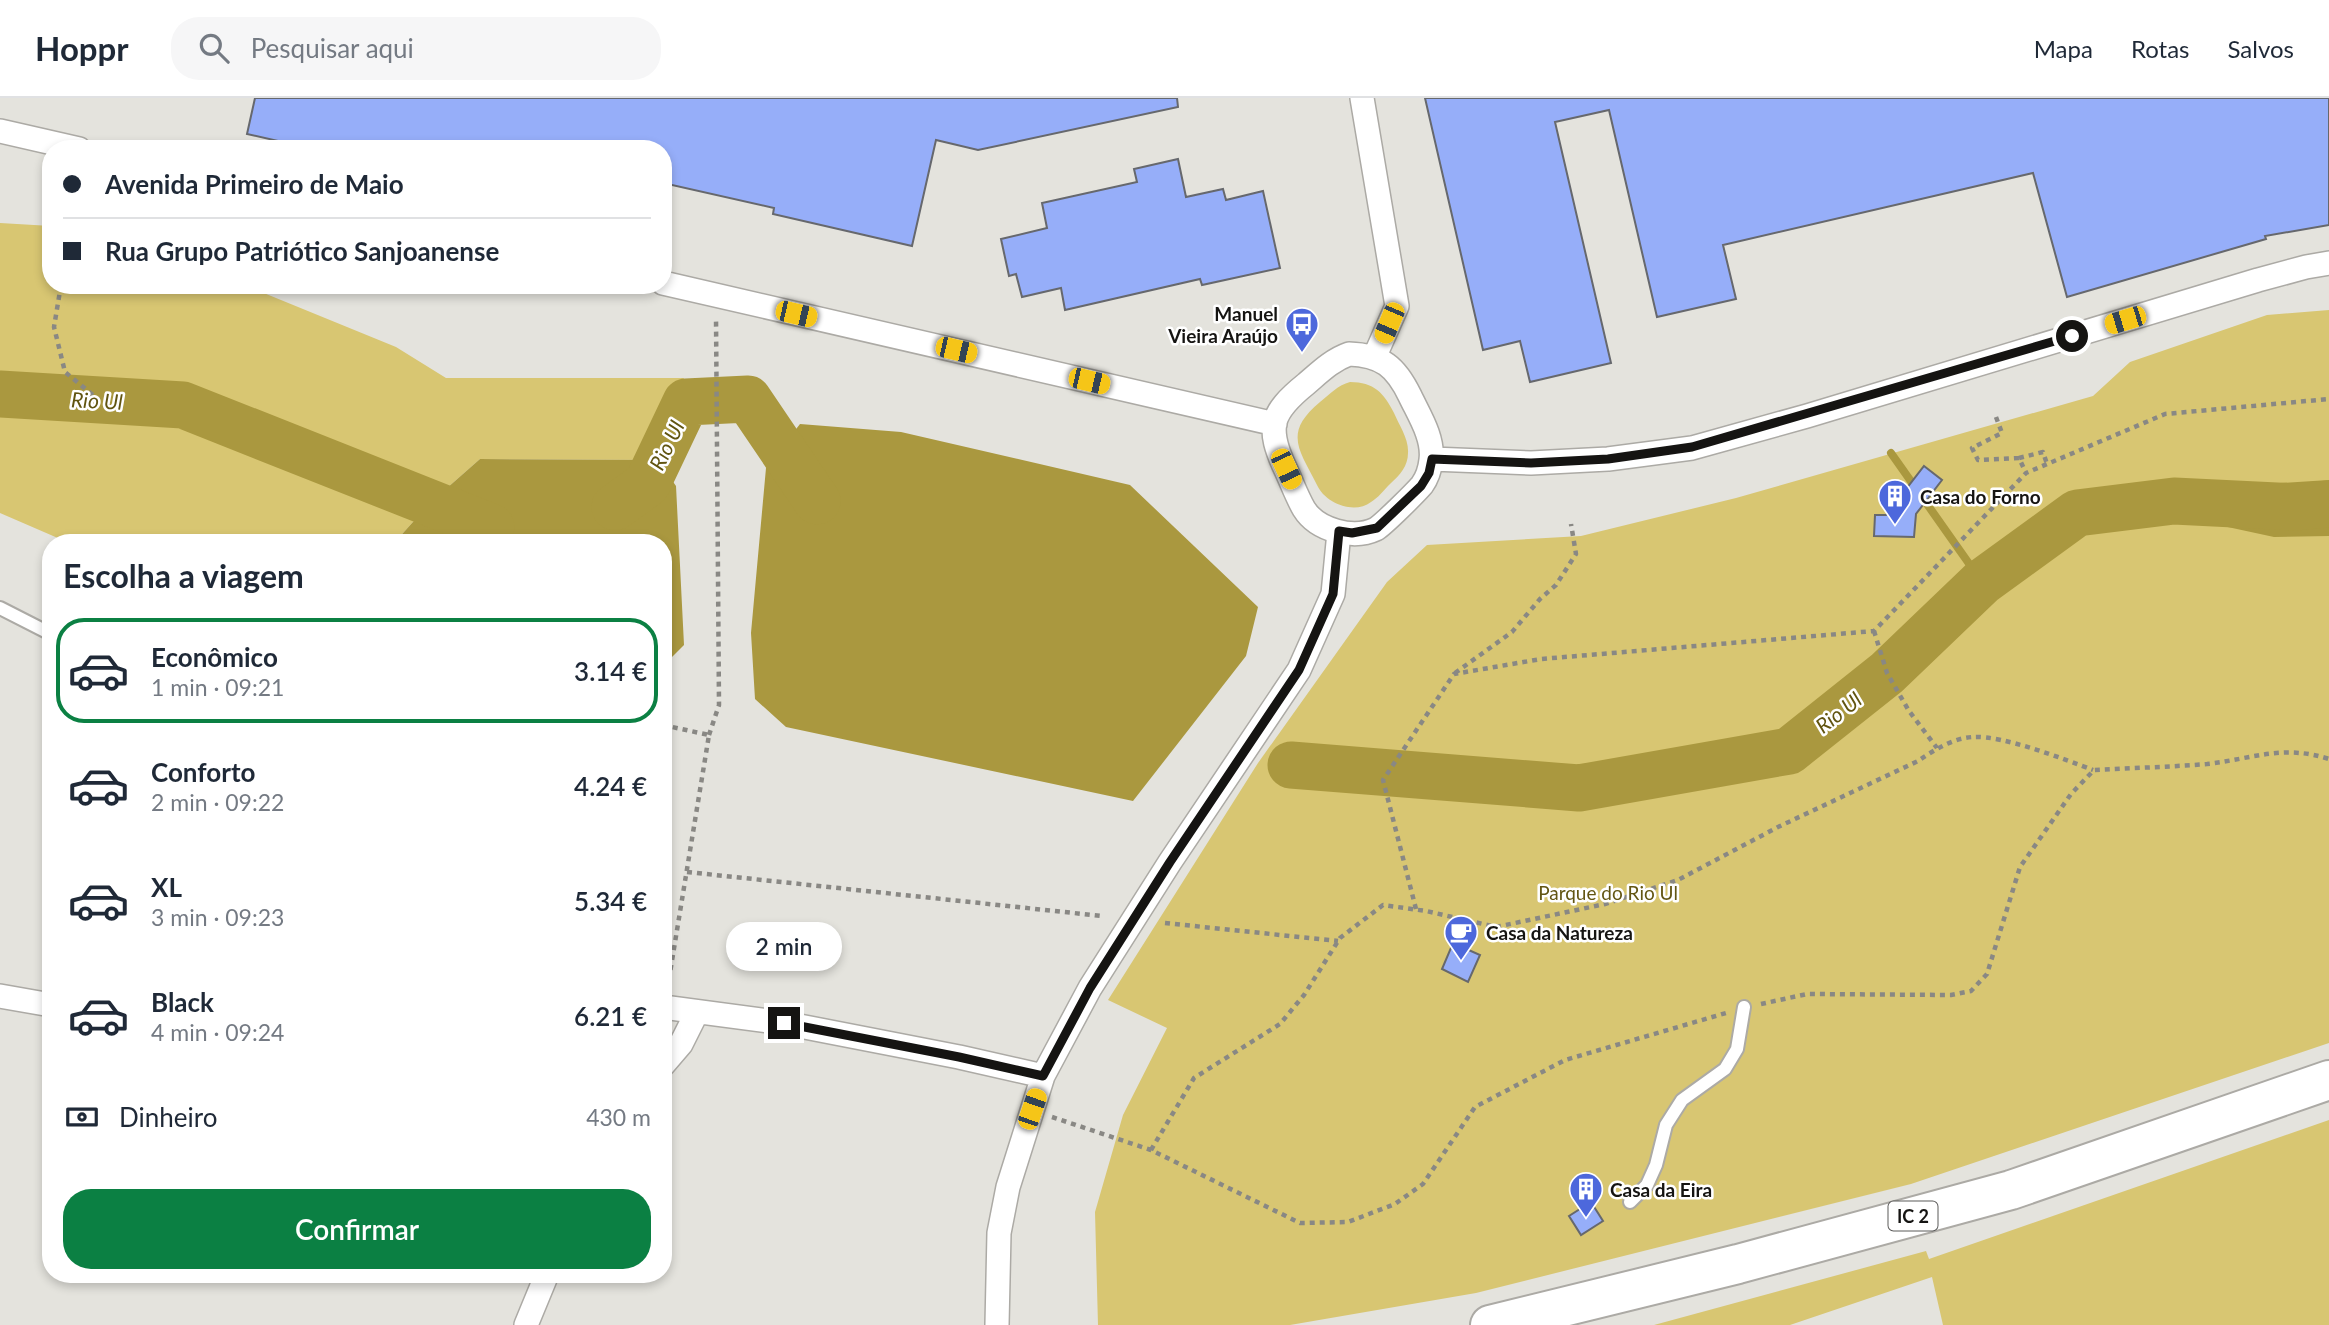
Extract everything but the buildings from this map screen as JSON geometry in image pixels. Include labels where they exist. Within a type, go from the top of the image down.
[{"type":"highway","name":"IC 2","points":[[1490,1325],[1738,1264],[2011,1190],[2329,1080]]},
{"type":"highway","name":"IC 2","points":[[1574,1325],[1742,1283],[2017,1208],[2329,1099]]},
{"type":"street","points":[[1362,98],[1397,306],[1374,358]]},
{"type":"street","points":[[0,131],[42,141]]},
{"type":"street","points":[[1432,459],[1531,463],[1608,459],[1692,447],[1807,416],[2270,277],[2329,263]]},
{"type":"street","points":[[672,285],[1275,424]]},
{"type":"street","points":[[1349,354],[1374,358],[1388,364],[1400,374],[1432,445],[1432,459],[1429,473],[1421,486],[1377,528],[1352,533],[1339,531],[1315,520],[1306,511],[1276,448],[1275,424],[1285,401],[1336,359],[1349,354]]},
{"type":"street","points":[[997,1325],[999,1233],[1008,1186],[1043,1076],[1090,988],[1299,670],[1333,594],[1339,531]]},
{"type":"street","points":[[0,996],[42,1003]]},
{"type":"street","points":[[672,1008],[784,1023],[1043,1076]]},
{"type":"street","points":[[672,1054],[681,1044],[697,1012]]},
{"type":"street","points":[[526,1325],[543,1283]]},
{"type":"lane","points":[[0,608],[42,629]]},
{"type":"lane","points":[[1630,1202],[1647,1185],[1656,1165],[1666,1125],[1682,1100],[1725,1069],[1737,1049],[1744,1007]]},
{"type":"path","points":[[60,294],[54,327],[65,372],[99,400]]},
{"type":"path","points":[[672,960],[709,735],[719,705],[716,295]]},
{"type":"path","points":[[1454,674],[1541,659],[1874,631],[2026,473],[2165,414],[2329,398]]},
{"type":"path","points":[[1996,417],[2002,433],[1972,448],[1978,460],[2019,458],[2043,452],[2047,464]]},
{"type":"path","points":[[2019,458],[2026,473]]},
{"type":"path","points":[[1416,909],[1383,780],[1454,674],[1512,632],[1540,598],[1556,585],[1576,554],[1570,524]]},
{"type":"path","points":[[1874,631],[1887,673],[1909,710],[1937,748]]},
{"type":"path","points":[[672,727],[709,735]]},
{"type":"path","points":[[1151,1150],[1194,1078],[1280,1024],[1304,995],[1338,941],[1383,905],[1416,909],[1496,927],[1605,904],[1678,880],[1778,827],[1918,761],[1937,748],[1972,737],[1997,740],[2094,770],[2209,764],[2278,752],[2308,752],[2329,759]]},
{"type":"path","points":[[1045,1114],[1151,1150],[1300,1223],[1348,1222],[1395,1204],[1423,1184],[1475,1107],[1565,1060],[1744,1007],[1807,994],[1951,996],[1971,991],[1987,974],[2020,867],[2071,794],[2094,770]]},
{"type":"path","points":[[687,872],[1102,916]]},
{"type":"path","points":[[1165,923],[1338,941]]},
{"type":"green space","points":[[0,223],[42,225],[42,294],[266,294],[396,347],[446,378],[684,378],[653,460],[480,459],[430,503],[402,534],[49,534],[0,513]]},
{"type":"green space","name":"Parque do Rio Ul","points":[[2329,310],[2329,1043],[1911,1184],[1476,1293],[1290,1325],[1098,1325],[1095,1212],[1123,1115],[1167,1028],[1108,1000],[1258,763],[1387,582],[1427,545],[1581,536],[1736,498],[2093,396],[2130,362],[2267,315]]},
{"type":"green space","points":[[1350,382],[1366,384],[1382,394],[1394,413],[1408,448],[1407,462],[1400,474],[1374,500],[1357,507],[1341,505],[1326,497],[1305,461],[1298,442],[1301,423],[1309,413],[1334,390]]},
{"type":"green space","points":[[2329,1120],[2329,1325],[1943,1325],[1932,1277],[1790,1325],[1654,1325],[1926,1251],[1929,1259]]},
{"type":"shaded area","points":[[800,424],[901,432],[1130,485],[1258,607],[1246,656],[1133,801],[786,727],[755,699],[751,633],[766,468]]},
{"type":"shaded area","points":[[480,459],[658,460],[676,486],[684,645],[672,657],[672,534],[402,534],[430,503]]},
{"type":"shaded area","points":[[2329,480],[2329,536],[2274,537],[2186,518],[2174,501],[2216,487]]},
{"type":"waterway","name":"Rio Ul","points":[[0,394],[183,405],[491,527]]},
{"type":"waterway","name":"Rio Ul","points":[[615,507],[647,484],[686,402],[748,399],[817,501]]},
{"type":"waterway","points":[[1891,453],[1982,582]]},
{"type":"waterway","name":"Rio Ul","points":[[1291,765],[1579,788],[1789,751],[1887,673],[1982,582],[2077,513],[2174,501],[2295,507],[2329,504]]},
{"type":"place","name":"Manuel Vieira Araújo","points":[[1302,354]]},
{"type":"place","name":"Casa do Forno","points":[[1895,526]]},
{"type":"place","name":"Casa da Natureza","points":[[1461,962]]},
{"type":"place","name":"Casa da Eira","points":[[1586,1219]]},
{"type":"route","points":[[784,1023],[1043,1076],[1090,988],[1170,862],[1299,670],[1333,594],[1339,531],[1365,532],[1377,528],[1421,486],[1429,473],[1432,459],[1531,463],[1608,459],[1692,447],[1807,416],[2072,336]]}]
